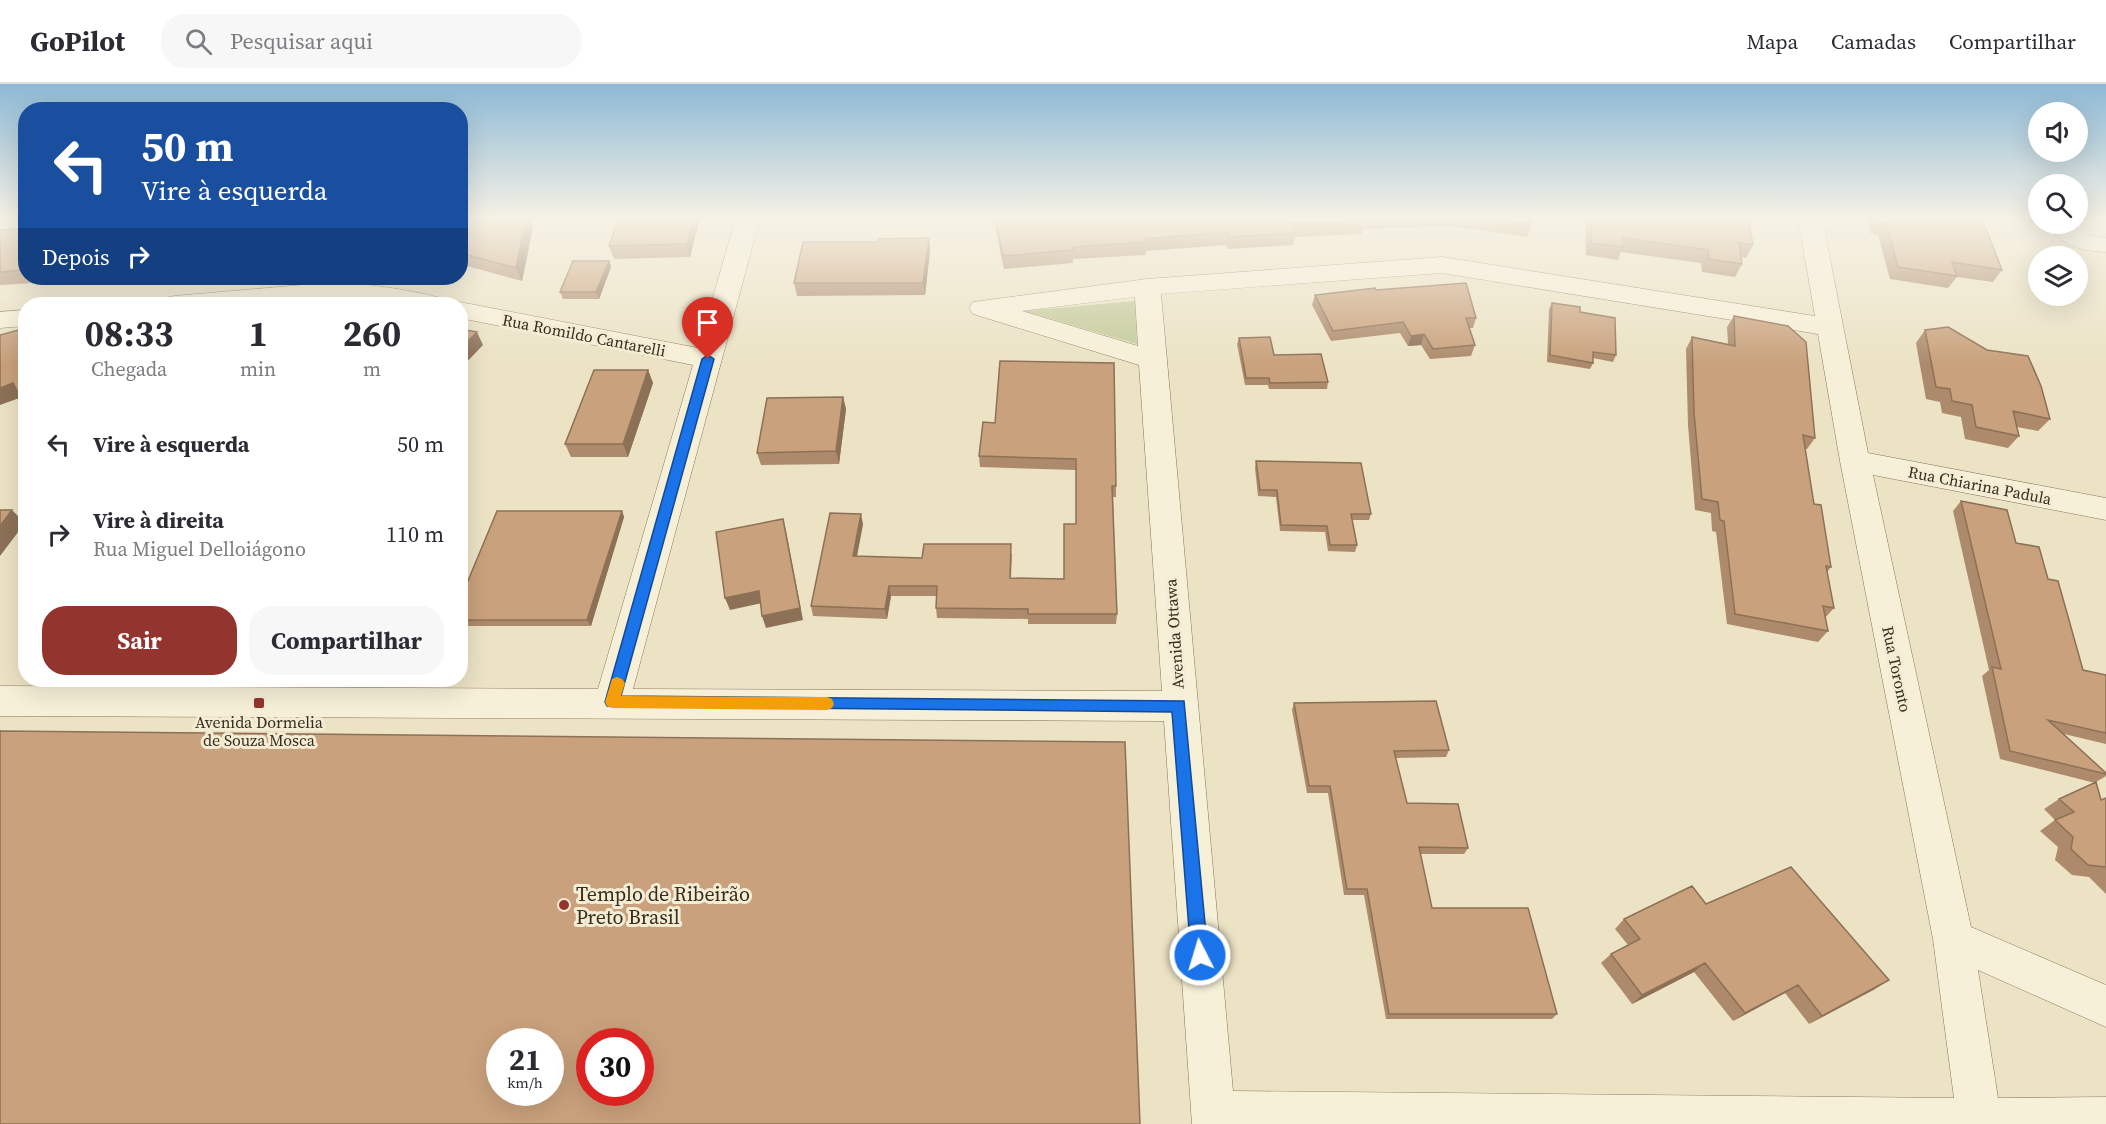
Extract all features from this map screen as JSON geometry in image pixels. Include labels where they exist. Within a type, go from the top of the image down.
[{"type":"street","points":[[612,702],[734,267]]},
{"type":"street","points":[[1154,360],[982,308],[1147,286],[1420,267]]},
{"type":"street","points":[[1452,267],[1829,327]]},
{"type":"street","name":"Rua Toronto","points":[[1818,267],[1855,462],[1953,939],[1979,1121]]},
{"type":"street","name":"Avenida Ottawa","points":[[1147,286],[1213,1119]]},
{"type":"street","points":[[256,297],[337,290],[394,297]]},
{"type":"street","name":"Rua Romildo Cantarelli","points":[[468,312],[708,359]]},
{"type":"street","points":[[0,320],[18,319]]},
{"type":"street","name":"Rua Chiarina Padula","points":[[1855,462],[2106,509]]},
{"type":"street","points":[[0,701],[1179,706]]},
{"type":"street","points":[[1953,939],[2106,1006]]},
{"type":"street","points":[[1213,1119],[1979,1121],[2106,1119]]},
{"type":"green space","points":[[1135,301],[1137,344],[1024,311]]},
{"type":"building","points":[[0,267],[18,267],[18,271],[0,272]]},
{"type":"building","points":[[571,267],[607,267],[596,292],[560,292]]},
{"type":"building","points":[[798,267],[925,267],[923,283],[794,283]]},
{"type":"building","points":[[1898,267],[1954,267],[1957,276]]},
{"type":"building","points":[[1980,267],[2001,267],[2002,270]]},
{"type":"building","points":[[1466,283],[1476,318],[1466,318],[1475,345],[1433,349],[1424,334],[1411,336],[1403,322],[1333,331],[1315,295],[1375,288],[1376,290]]},
{"type":"building","points":[[1552,303],[1580,307],[1580,312],[1615,318],[1616,355],[1593,352],[1593,363],[1550,355]]},
{"type":"building","points":[[1734,316],[1788,326],[1806,342],[1815,438],[1803,435],[1814,504],[1821,505],[1831,567],[1826,566],[1834,608],[1823,606],[1828,631],[1735,614],[1724,521],[1720,520],[1718,502],[1702,499],[1694,413],[1692,337],[1735,346]]},
{"type":"building","points":[[1948,327],[1987,350],[2028,356],[2041,386],[2050,419],[2013,411],[2019,436],[1976,427],[1972,405],[1952,401],[1950,389],[1936,387],[1925,330]]},
{"type":"building","points":[[18,330],[18,392],[13,383],[0,388],[0,335]]},
{"type":"building","points":[[468,330],[477,332],[468,341]]},
{"type":"building","points":[[1270,337],[1274,355],[1321,354],[1328,382],[1270,383],[1269,378],[1246,378],[1239,338]]},
{"type":"building","points":[[1000,361],[1114,363],[1116,486],[1112,486],[1117,614],[1028,614],[1028,609],[936,608],[937,586],[889,586],[885,609],[811,606],[830,513],[861,514],[853,556],[922,558],[924,544],[1011,544],[1010,578],[1064,579],[1064,524],[1076,524],[1076,459],[979,456],[983,422],[995,423]]},
{"type":"building","points":[[594,370],[648,370],[623,444],[565,444]]},
{"type":"building","points":[[843,397],[836,451],[757,453],[767,398]]},
{"type":"building","points":[[1256,461],[1361,463],[1371,514],[1351,514],[1357,545],[1330,545],[1327,526],[1281,525],[1277,490],[1260,490]]},
{"type":"building","points":[[1961,501],[2007,510],[2016,543],[2039,547],[2048,579],[2058,581],[2083,670],[2106,675],[2106,733],[2048,720],[2106,774],[2010,751],[1992,667],[2001,669]]},
{"type":"building","points":[[0,510],[12,510],[0,526]]},
{"type":"building","points":[[497,511],[622,511],[587,620],[468,620],[468,581]]},
{"type":"building","points":[[783,519],[800,608],[762,616],[759,591],[725,598],[716,532]]},
{"type":"building","points":[[1436,701],[1449,750],[1394,751],[1407,803],[1458,804],[1468,848],[1419,847],[1432,908],[1528,908],[1557,1014],[1389,1014],[1367,889],[1347,889],[1330,786],[1309,786],[1294,703]]},
{"type":"building","name":"Templo de Ribeirão Preto Brasil","points":[[0,731],[1125,742],[1140,1124],[0,1124]]},
{"type":"building","points":[[2096,782],[2101,800],[2106,798],[2106,867],[2088,865],[2071,849],[2073,837],[2055,820],[2074,812],[2059,799]]},
{"type":"building","points":[[1791,867],[1889,980],[1822,1016],[1798,985],[1745,1013],[1705,963],[1642,995],[1611,954],[1640,939],[1624,919],[1692,886],[1706,904]]},
{"type":"slow traffic","points":[[617,683],[612,702],[827,704]]},
{"type":"place","name":"Avenida Dormelia de Souza Mosca","points":[[259,703]]},
{"type":"place","name":"Templo de Ribeirão Preto Brasil","points":[[564,905]]},
{"type":"route","points":[[708,359],[612,702],[1179,706],[1200,955]]}]
